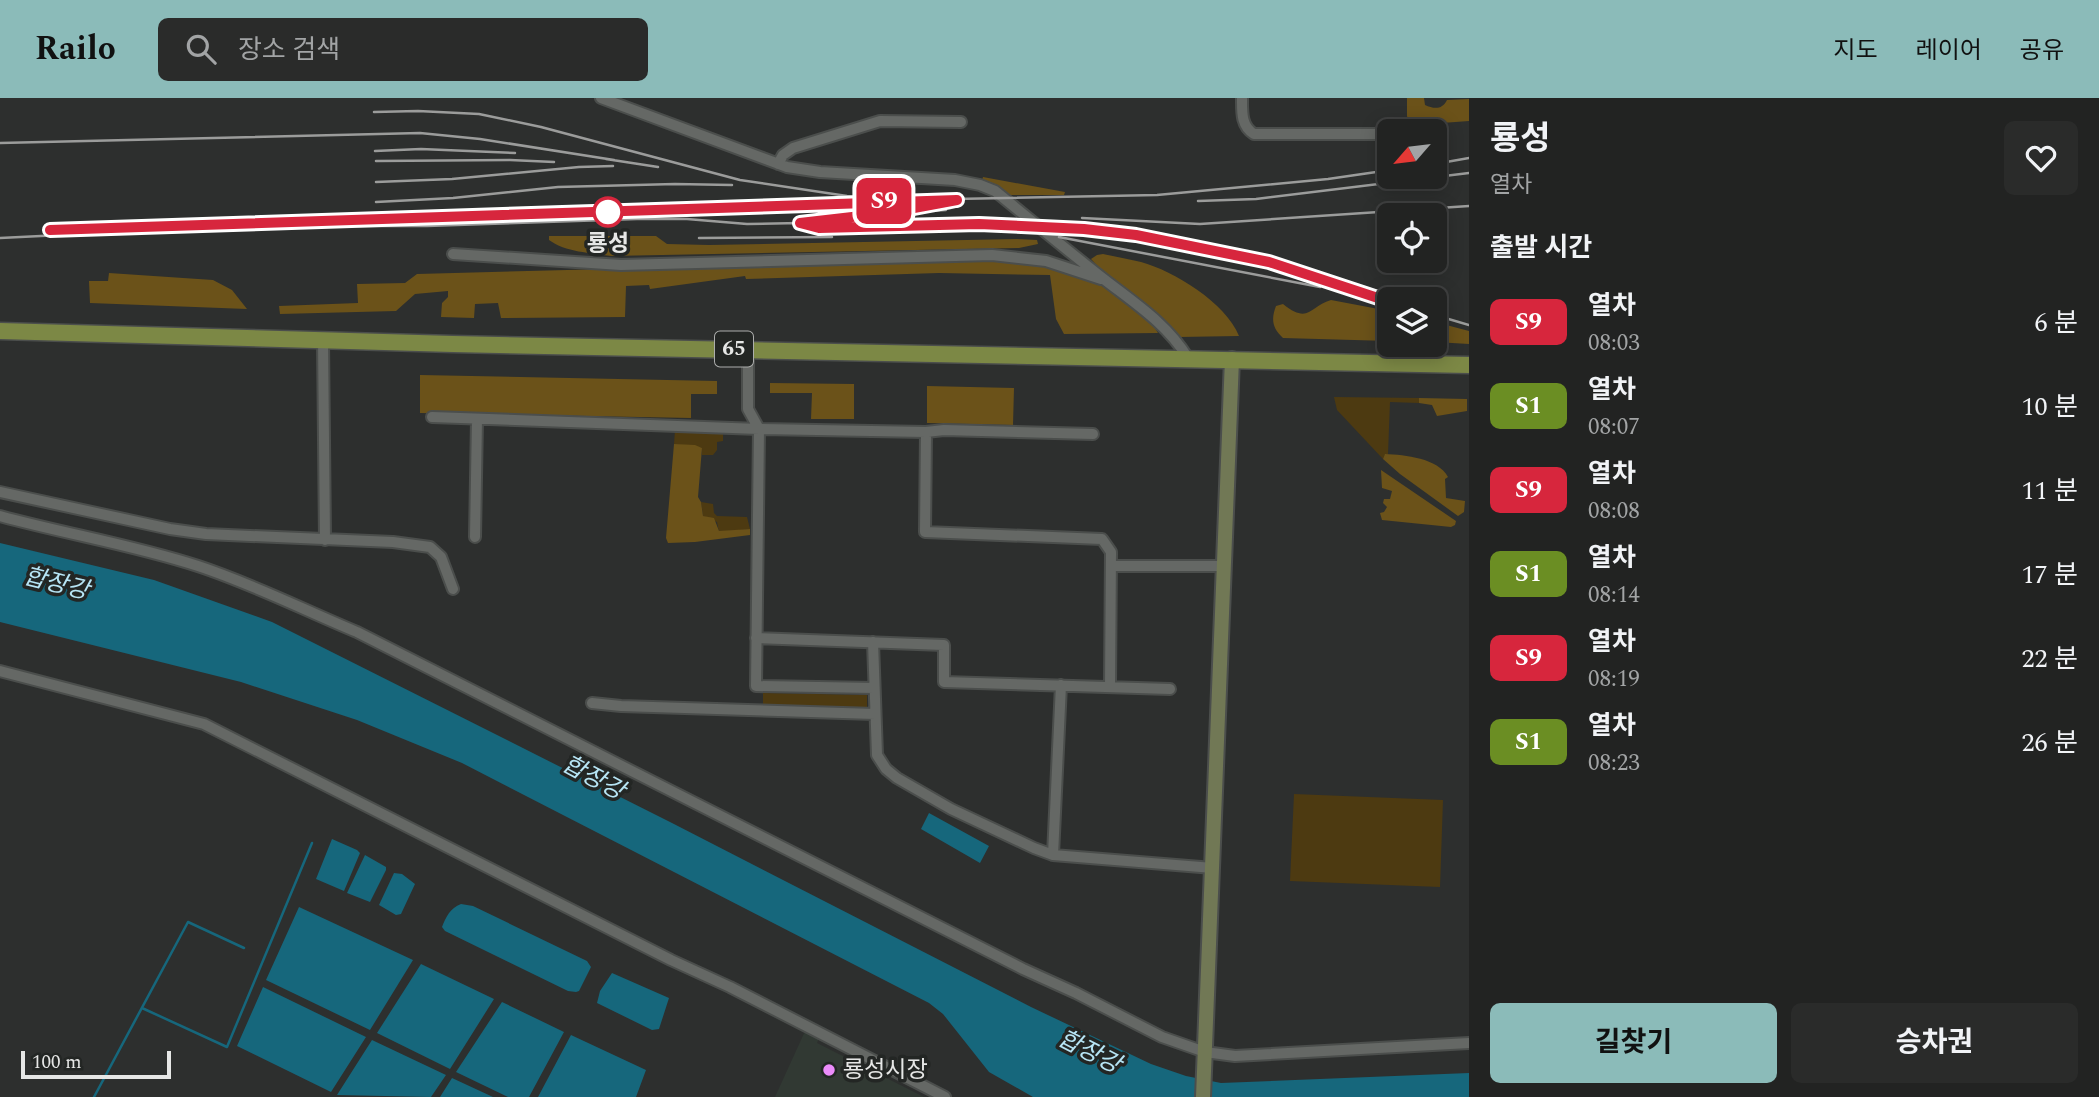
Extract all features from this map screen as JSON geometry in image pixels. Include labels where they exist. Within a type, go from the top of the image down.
[{"type":"main road","name":"65","points":[[0,331],[1469,365]]},
{"type":"street","points":[[601,98],[778,164],[820,172],[955,180],[980,184],[995,191],[1133,300],[1170,333],[1188,358]]},
{"type":"street","points":[[1241,98],[1242,116],[1249,131],[1254,134],[1377,134]]},
{"type":"street","points":[[778,164],[783,155],[793,148],[862,125],[880,121],[961,122]]},
{"type":"street","points":[[453,254],[621,265],[992,255],[1046,261],[1105,280]]},
{"type":"street","points":[[323,340],[325,540]]},
{"type":"street","points":[[748,350],[748,409],[759,429],[755,709]]},
{"type":"street","points":[[1203,1097],[1233,359]]},
{"type":"street","points":[[432,417],[759,429],[1093,434]]},
{"type":"street","points":[[475,537],[477,419]]},
{"type":"street","points":[[926,432],[925,532],[1102,539],[1111,552],[1110,686]]},
{"type":"street","points":[[0,492],[170,529],[206,534],[393,542],[430,547],[441,557],[453,589]]},
{"type":"street","points":[[0,516],[200,566],[357,632],[1023,969],[1088,998],[1205,1058],[1469,1043]]},
{"type":"street","points":[[1111,566],[1224,566]]},
{"type":"street","points":[[756,638],[944,645],[944,682],[1170,689]]},
{"type":"street","points":[[873,642],[877,755],[897,778],[951,809],[1053,855],[1213,868]]},
{"type":"street","points":[[0,671],[204,724],[945,1097]]},
{"type":"street","points":[[1053,855],[1061,685]]},
{"type":"street","points":[[756,686],[874,688]]},
{"type":"street","points":[[592,703],[875,714]]},
{"type":"shaded area","points":[[1407,98],[1424,98],[1425,105],[1435,108],[1443,106],[1447,100],[1469,99],[1469,121],[1447,122],[1447,119],[1408,119]]},
{"type":"shaded area","points":[[983,177],[1065,192],[1064,195],[1005,195],[982,181]]},
{"type":"shaded area","points":[[549,236],[656,236],[667,244],[709,245],[1017,239],[1037,240],[1038,244],[1019,248],[611,256],[563,247],[549,240]]},
{"type":"shaded area","points":[[1103,254],[1154,266],[1198,290],[1223,312],[1239,336],[1179,337],[1091,259]]},
{"type":"shaded area","points":[[991,259],[1045,264],[1092,281],[1138,309],[1158,333],[1064,334],[1056,319],[1050,275],[939,273],[746,279],[745,276],[650,289],[649,285],[626,286],[625,317],[501,318],[498,303],[475,304],[474,318],[441,317],[442,303],[448,297],[448,291],[415,294],[396,311],[280,314],[279,306],[358,303],[357,284],[405,283],[417,274]]},
{"type":"shaded area","points":[[109,273],[213,280],[232,290],[247,309],[90,303],[89,281],[108,281]]},
{"type":"shaded area","points":[[1331,300],[1377,309],[1377,341],[1283,338],[1279,334],[1273,319],[1276,306],[1283,304],[1304,314]]},
{"type":"shaded area","points":[[1447,325],[1469,331],[1469,344],[1447,343]]},
{"type":"shaded area","points":[[420,375],[717,381],[717,394],[691,394],[691,418],[420,413]]},
{"type":"shaded area","points":[[770,383],[854,384],[854,419],[811,419],[812,393],[770,393]]},
{"type":"shaded area","points":[[927,386],[1014,388],[1013,425],[927,423]]},
{"type":"shaded area","points":[[1334,397],[1419,398],[1419,403],[1390,402],[1388,454],[1383,459],[1337,410]]},
{"type":"shaded area","points":[[1419,398],[1467,399],[1467,411],[1437,416],[1432,405],[1419,403]]},
{"type":"shaded area","points":[[675,430],[723,432],[723,441],[717,442],[717,450],[713,455],[702,455],[702,448],[674,444]]},
{"type":"shaded area","points":[[674,444],[702,448],[698,497],[703,516],[714,518],[719,531],[750,529],[750,535],[668,543],[666,538]]},
{"type":"shaded area","points":[[1385,454],[1411,457],[1437,466],[1448,477],[1445,479],[1446,498],[1465,501],[1464,512],[1458,516],[1400,474],[1383,459]]},
{"type":"shaded area","points":[[1381,470],[1456,521],[1455,525],[1451,527],[1382,520],[1380,513],[1387,507],[1383,503],[1384,499],[1390,499],[1392,491],[1382,488]]},
{"type":"shaded area","points":[[701,502],[713,504],[717,516],[747,517],[750,529],[719,532],[717,522],[703,516]]},
{"type":"shaded area","points":[[763,693],[867,695],[867,708],[763,705]]},
{"type":"shaded area","points":[[1294,794],[1443,800],[1440,887],[1290,881]]},
{"type":"shaded area","name":"룡성시장","points":[[806,1029],[820,1036],[817,1043],[924,1097],[775,1097]]},
{"type":"water","name":"합장강","points":[[0,543],[154,580],[272,622],[1031,1007],[1151,1064],[1186,1076],[1221,1083],[1469,1073],[1469,1097],[1033,1097],[989,1072],[943,1014],[929,1003],[462,763],[357,720],[241,682],[0,622]]},
{"type":"water","points":[[929,813],[989,846],[980,863],[921,829]]},
{"type":"water","points":[[332,839],[360,853],[344,891],[316,879]]},
{"type":"water","points":[[365,855],[386,867],[370,902],[347,893]]},
{"type":"water","points":[[394,873],[402,874],[415,884],[401,914],[396,915],[379,905]]},
{"type":"water","points":[[461,904],[473,906],[587,961],[591,967],[579,991],[568,991],[445,931],[442,927],[447,916]]},
{"type":"water","points":[[299,907],[413,960],[370,1030],[266,980]]},
{"type":"water","points":[[421,964],[494,999],[450,1069],[377,1033]]},
{"type":"water","points":[[612,973],[669,998],[659,1029],[652,1030],[597,1003],[600,991]]},
{"type":"water","points":[[263,987],[366,1037],[331,1092],[237,1046]]},
{"type":"water","points":[[502,1002],[564,1032],[529,1097],[508,1097],[456,1072]]},
{"type":"water","points":[[571,1035],[646,1070],[636,1097],[538,1097]]},
{"type":"water","points":[[372,1040],[446,1075],[431,1097],[337,1095]]},
{"type":"water","points":[[452,1078],[493,1097],[440,1097]]},
{"type":"waterway","points":[[142,1008],[227,1047],[312,843]]},
{"type":"waterway","points":[[94,1097],[188,922],[244,948]]},
{"type":"railway","points":[[374,112],[479,114],[541,127],[740,180],[847,196],[904,200],[1157,195],[1377,172]]},
{"type":"railway","points":[[0,143],[420,133],[480,139],[614,160]]},
{"type":"railway","points":[[375,151],[421,149],[515,153]]},
{"type":"railway","points":[[1447,162],[1469,158]]},
{"type":"railway","points":[[606,159],[658,167]]},
{"type":"railway","points":[[376,161],[554,162]]},
{"type":"railway","points":[[376,182],[452,179],[613,166]]},
{"type":"railway","points":[[1198,201],[1256,199],[1469,173]]},
{"type":"railway","points":[[376,202],[453,198],[558,187],[732,185]]},
{"type":"railway","points":[[679,210],[850,203]]},
{"type":"railway","points":[[1082,218],[1200,224],[1469,206]]},
{"type":"railway","points":[[887,213],[946,210]]},
{"type":"railway","points":[[840,219],[896,211]]},
{"type":"railway","points":[[0,238],[245,226],[427,226],[637,219],[687,219],[747,224],[800,223],[819,228],[979,224],[1084,229],[1136,235],[1269,262],[1377,298]]},
{"type":"railway","points":[[699,238],[832,237]]},
{"type":"railway","points":[[1059,237],[1320,287]]},
{"type":"railway","points":[[1447,319],[1469,325]]},
{"type":"train","name":"S9","points":[[50,230],[957,200],[887,213],[800,223],[819,228],[979,224],[1084,229],[1136,235],[1269,262],[1377,298]]},
{"type":"place","name":"룡성","points":[[608,212]]},
{"type":"place","name":"룡성시장","points":[[829,1070]]}]
